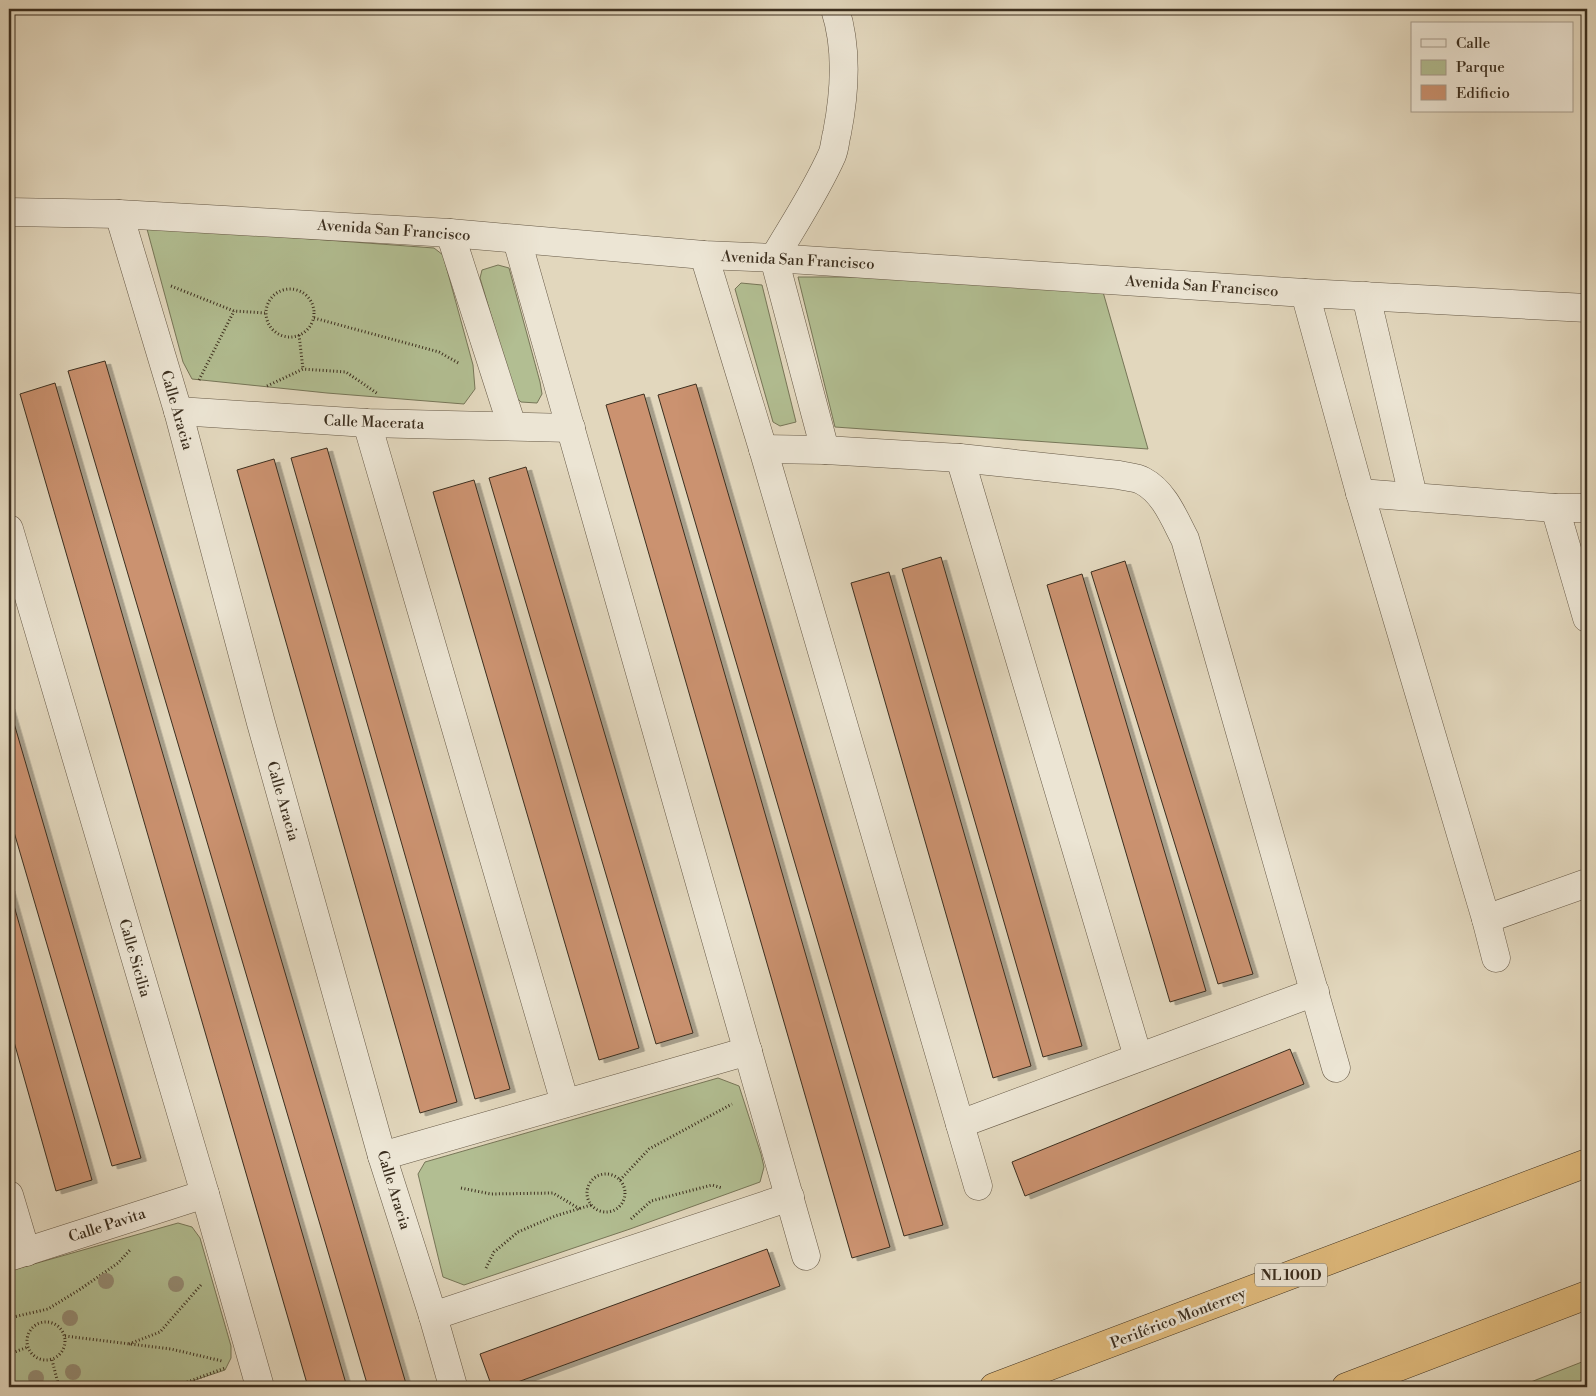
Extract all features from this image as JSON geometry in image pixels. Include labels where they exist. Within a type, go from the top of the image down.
[{"type":"highway","name":"Periférico Monterrey","points":[[994,1387],[1587,1163]]},
{"type":"highway","points":[[1346,1387],[1587,1295]]},
{"type":"street","points":[[825,450],[774,258],[822,176],[833,152],[841,115],[844,70],[840,24],[835,9]]},
{"type":"street","name":"Avenida San Francisco","points":[[9,212],[119,214],[450,233],[704,255],[1305,293],[1587,308]]},
{"type":"street","name":"Calle Aracia","points":[[119,214],[178,411],[261,723],[382,1156],[433,1316],[453,1386]]},
{"type":"street","points":[[450,233],[512,426]]},
{"type":"street","points":[[517,240],[806,1256]]},
{"type":"street","points":[[704,255],[763,449],[978,1186]]},
{"type":"street","points":[[1305,293],[1360,493],[1496,958]]},
{"type":"street","points":[[1366,296],[1413,496]]},
{"type":"street","name":"Calle Macerata","points":[[178,411],[367,423],[571,428]]},
{"type":"street","points":[[367,423],[565,1103]]},
{"type":"street","points":[[763,449],[825,450],[960,458],[1119,475],[1142,480],[1155,490],[1166,503],[1185,538],[1336,1068]]},
{"type":"street","points":[[960,458],[1138,1057]]},
{"type":"street","points":[[1360,493],[1555,508],[1587,508]]},
{"type":"street","points":[[1555,508],[1587,618]]},
{"type":"street","name":"Calle Sicilia","points":[[9,529],[205,1194],[253,1385]]},
{"type":"street","points":[[1486,919],[1587,883]]},
{"type":"street","points":[[960,1124],[1315,992]]},
{"type":"street","points":[[382,1156],[748,1051]]},
{"type":"street","points":[[9,1194],[17,1254]]},
{"type":"street","name":"Calle Pavita","points":[[17,1254],[205,1194]]},
{"type":"street","points":[[433,1316],[790,1197]]},
{"type":"path","points":[[171,286],[234,311],[265,313]]},
{"type":"path","points":[[284,288],[300,290],[307,295],[314,310],[314,318],[306,332],[283,337],[270,328],[265,313],[266,304],[276,292],[284,288]]},
{"type":"path","points":[[199,380],[234,311]]},
{"type":"path","points":[[314,318],[439,352],[467,367]]},
{"type":"path","points":[[299,335],[303,369]]},
{"type":"path","points":[[267,386],[303,369],[346,372],[383,398],[374,397]]},
{"type":"path","points":[[192,379],[208,381]]},
{"type":"path","points":[[257,385],[276,387]]},
{"type":"path","points":[[620,1180],[649,1150],[734,1103]]},
{"type":"path","points":[[602,1174],[615,1176],[620,1180],[624,1185],[625,1197],[619,1208],[602,1212],[591,1205],[587,1193],[591,1181],[602,1174]]},
{"type":"path","points":[[627,1224],[632,1216],[651,1201],[712,1185],[727,1189]]},
{"type":"path","points":[[461,1188],[491,1194],[553,1193],[580,1208]]},
{"type":"path","points":[[483,1274],[494,1252],[518,1232],[555,1216],[591,1205]]},
{"type":"path","points":[[9,1318],[48,1308],[79,1290],[118,1263],[135,1244]]},
{"type":"path","points":[[128,1344],[160,1332],[204,1282]]},
{"type":"path","points":[[47,1322],[58,1326],[65,1336],[65,1348],[62,1353],[52,1360],[40,1360],[35,1357],[28,1347],[28,1335],[40,1323],[47,1322]]},
{"type":"path","points":[[65,1336],[171,1349],[228,1363],[225,1370],[174,1387]]},
{"type":"path","points":[[9,1354],[28,1347]]},
{"type":"path","points":[[52,1360],[59,1387]]},
{"type":"green space","points":[[147,229],[217,232],[434,248],[443,255],[473,365],[475,389],[464,404],[327,393],[192,379],[183,362]]},
{"type":"green space","points":[[498,265],[509,268],[540,382],[542,394],[537,403],[521,402],[515,396],[480,278],[482,270]]},
{"type":"green space","points":[[798,277],[858,277],[1103,292],[1148,449],[835,427]]},
{"type":"green space","points":[[741,283],[762,285],[796,422],[780,426],[773,422],[735,289]]},
{"type":"green space","points":[[718,1078],[739,1086],[764,1167],[760,1182],[630,1229],[464,1285],[443,1277],[418,1174],[425,1162]]},
{"type":"green space","points":[[178,1223],[192,1227],[200,1238],[231,1346],[231,1358],[225,1370],[174,1387],[9,1387],[9,1271]]},
{"type":"green space","points":[[1587,1360],[1587,1387],[1518,1387]]},
{"type":"building","points":[[105,361],[407,1387],[368,1387],[68,371]]},
{"type":"building","points":[[55,383],[347,1387],[308,1387],[20,394]]},
{"type":"building","points":[[696,384],[943,1225],[904,1236],[658,395]]},
{"type":"building","points":[[644,394],[890,1247],[852,1258],[606,405]]},
{"type":"building","points":[[327,448],[510,1089],[475,1099],[291,458]]},
{"type":"building","points":[[274,459],[457,1102],[420,1113],[237,470]]},
{"type":"building","points":[[526,467],[693,1033],[656,1044],[489,478]]},
{"type":"building","points":[[474,480],[639,1048],[599,1060],[433,492]]},
{"type":"building","points":[[941,557],[1082,1046],[1043,1057],[902,569]]},
{"type":"building","points":[[1125,561],[1253,974],[1218,984],[1091,572]]},
{"type":"building","points":[[889,572],[1031,1066],[993,1078],[851,583]]},
{"type":"building","points":[[1082,574],[1206,991],[1170,1002],[1047,585]]},
{"type":"building","points":[[9,706],[141,1158],[112,1166],[9,815]]},
{"type":"building","points":[[9,888],[92,1180],[56,1191],[9,1024]]},
{"type":"building","points":[[1290,1049],[1304,1084],[1025,1196],[1012,1162]]},
{"type":"building","points":[[767,1249],[780,1286],[504,1387],[492,1387],[480,1354]]}]
